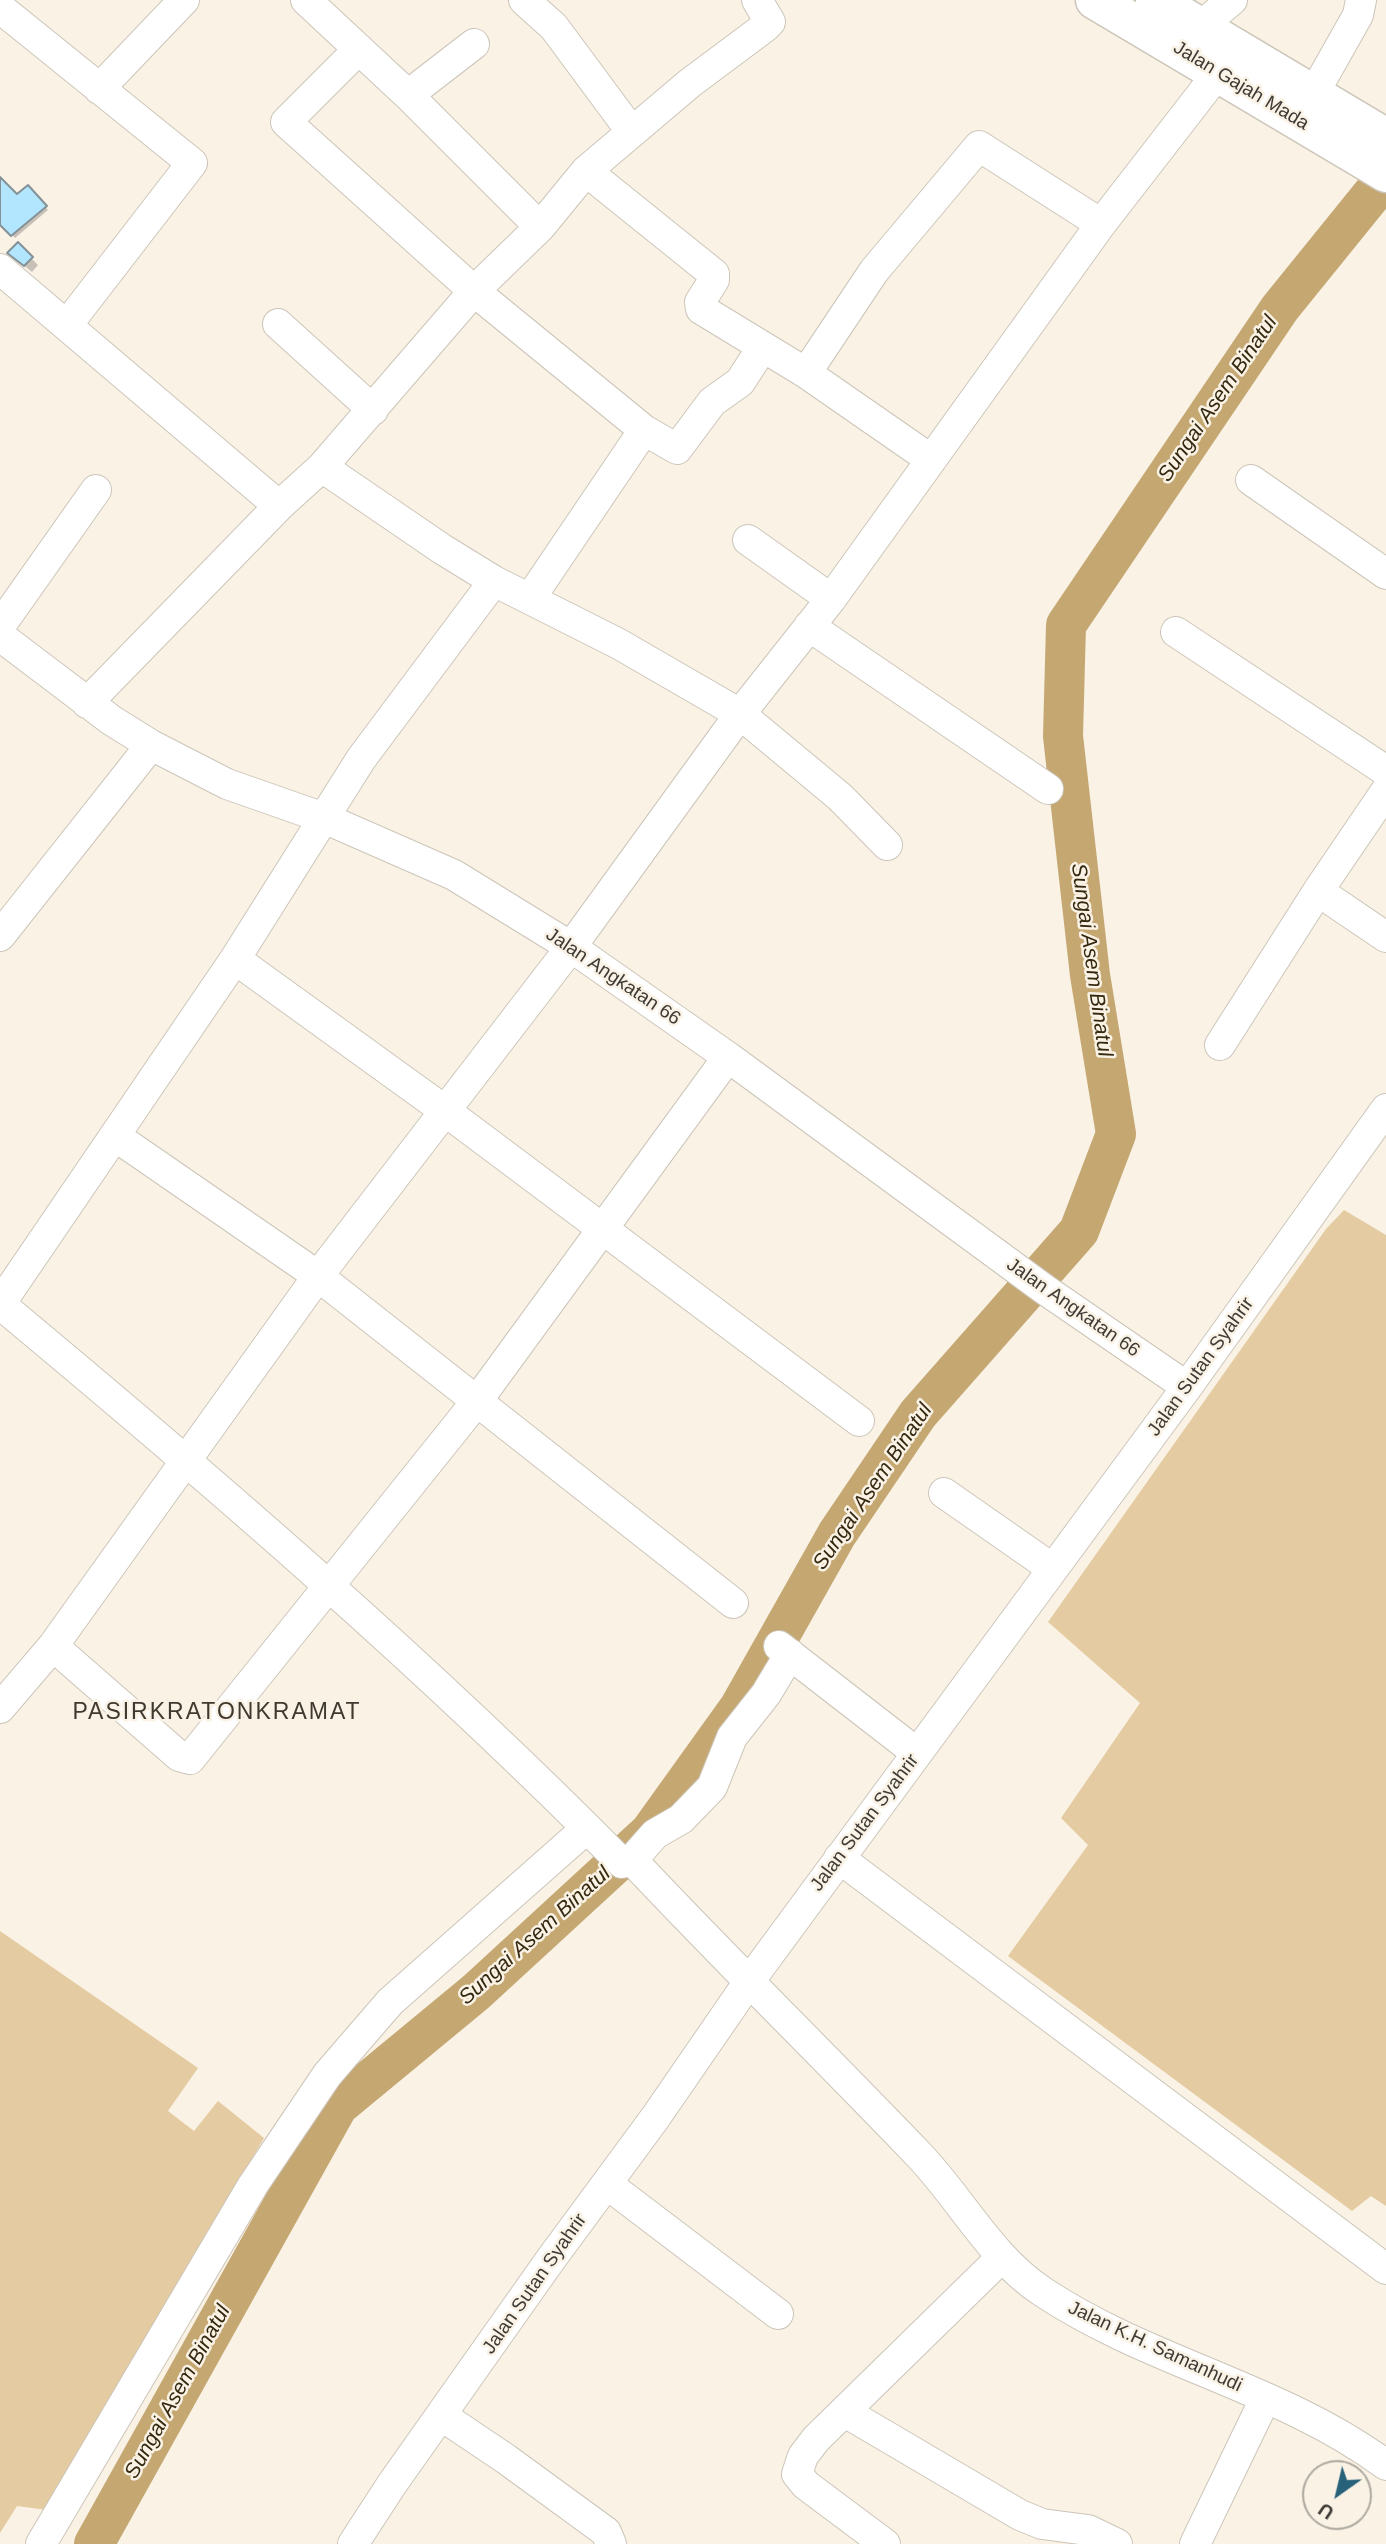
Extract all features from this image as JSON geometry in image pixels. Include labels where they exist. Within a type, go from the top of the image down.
[{"type":"highway","name":"Jalan Gajah Mada","points":[[1095,0],[1218,73],[1314,106],[1386,138]]},
{"type":"highway","name":"Jalan Gajah Mada","points":[[1155,0],[1201,26],[1314,106],[1386,173]]},
{"type":"street","points":[[99,89],[184,0]]},
{"type":"street","points":[[306,0],[408,95],[540,227]]},
{"type":"street","points":[[524,0],[554,27],[631,131]]},
{"type":"street","points":[[87,703],[279,506],[322,467],[474,291],[540,227],[586,171],[631,131],[770,22],[757,0]]},
{"type":"street","points":[[1201,26],[1232,0]]},
{"type":"street","points":[[1314,106],[1358,15],[1361,0]]},
{"type":"street","points":[[0,8],[189,160],[193,166],[67,325]]},
{"type":"street","points":[[408,95],[474,44]]},
{"type":"street","points":[[359,49],[286,122],[474,291],[644,430],[677,449],[712,402],[740,382],[762,348]]},
{"type":"street","points":[[0,1708],[53,1646],[318,1276],[572,947],[740,715],[831,599],[1101,224],[1218,73]]},
{"type":"street","points":[[806,373],[874,271],[979,146],[1101,224]]},
{"type":"street","points":[[586,171],[714,274],[714,280],[699,302],[701,309],[806,373],[930,459]]},
{"type":"street","points":[[0,269],[279,506]]},
{"type":"street","points":[[278,324],[373,410]]},
{"type":"street","points":[[531,597],[644,430]]},
{"type":"street","points":[[322,467],[494,581],[531,597],[740,715],[840,797],[887,845]]},
{"type":"street","points":[[1251,480],[1386,574]]},
{"type":"street","points":[[0,626],[96,490]]},
{"type":"street","points":[[748,540],[831,599]]},
{"type":"street","points":[[0,1304],[235,958],[361,759],[494,581]]},
{"type":"street","points":[[809,626],[1048,789]]},
{"type":"street","points":[[1176,632],[1386,771]]},
{"type":"street","name":"Jalan Angkatan 66","points":[[0,636],[87,703],[151,745],[228,784],[324,818],[454,875],[572,947],[728,1057],[1044,1289],[1187,1387]]},
{"type":"street","points":[[0,936],[151,745]]},
{"type":"street","points":[[1220,1045],[1318,891],[1386,791]]},
{"type":"street","points":[[1318,891],[1386,937]]},
{"type":"street","points":[[235,958],[444,1110],[859,1421]]},
{"type":"street","points":[[53,1646],[179,1756],[187,1760],[477,1401],[728,1057]]},
{"type":"street","name":"Jalan Sutan Syahrir","points":[[353,2544],[551,2259],[748,1983],[1187,1387],[1386,1109]]},
{"type":"street","points":[[115,1136],[318,1276],[733,1603]]},
{"type":"street","name":"Jalan K.H. Samanhudi","points":[[0,1304],[188,1460],[627,1861],[920,2157],[1001,2258],[1040,2290],[1081,2316],[1309,2417],[1361,2446],[1386,2465]]},
{"type":"street","points":[[944,1493],[1054,1569]]},
{"type":"street","points":[[627,1861],[655,1834],[681,1819],[712,1787],[732,1737],[766,1693],[785,1650],[918,1753]]},
{"type":"street","points":[[41,2544],[253,2185],[327,2075],[390,2002],[589,1829]]},
{"type":"street","points":[[839,1858],[1386,2269]]},
{"type":"street","points":[[607,2184],[778,2314]]},
{"type":"street","points":[[885,2544],[806,2485],[797,2474],[803,2456],[1001,2258]]},
{"type":"street","points":[[1195,2544],[1265,2399]]},
{"type":"street","points":[[845,2412],[1020,2515],[1042,2524],[1088,2530],[1117,2544]]},
{"type":"street","points":[[442,2416],[606,2532],[611,2544]]},
{"type":"shaded area","points":[[1344,1210],[1386,1235],[1386,2206],[1371,2196],[1352,2211],[1008,1956],[1088,1845],[1061,1818],[1140,1703],[1048,1622],[1326,1229]]},
{"type":"shaded area","points":[[0,1931],[198,2068],[168,2111],[194,2131],[218,2101],[264,2138],[47,2510],[17,2506],[0,2533]]},
{"type":"building","points":[[0,177],[17,194],[28,185],[47,206],[11,236],[0,225]]},
{"type":"building","points":[[18,242],[33,257],[24,266],[7,253]]},
{"type":"waterway","name":"Sungai Asem Binatul","points":[[94,2544],[338,2106],[476,1992],[650,1832],[739,1708],[837,1534],[918,1414],[1079,1231],[1116,1134],[1090,975],[1063,736],[1066,625],[1280,308],[1386,177]]},
{"type":"district","name":"PASIRKRATONKRAMAT","points":[[217,1713]]}]
